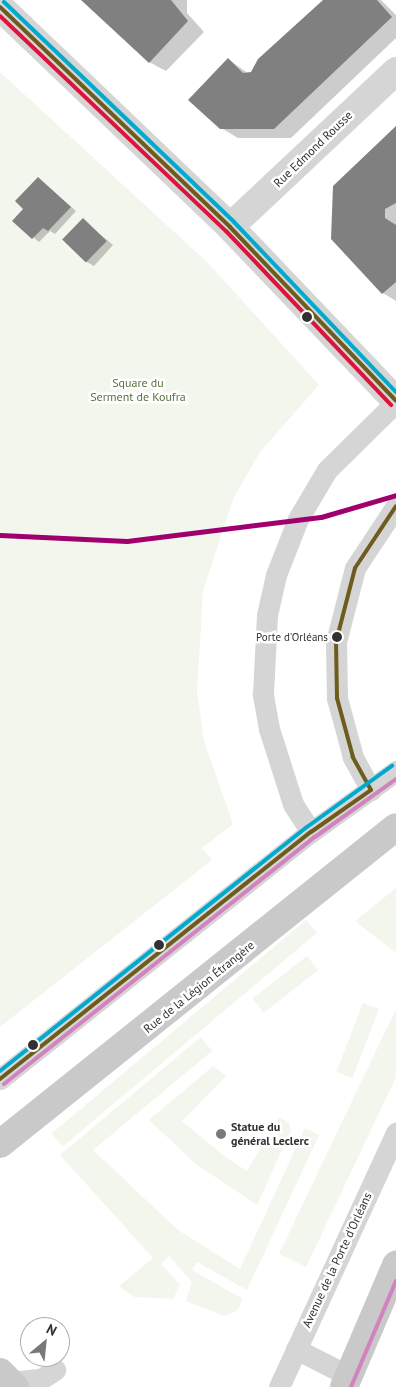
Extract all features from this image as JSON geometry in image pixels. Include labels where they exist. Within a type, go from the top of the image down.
[{"type":"main road","name":"Rue de la Légion Étrangère","points":[[0,1144],[396,827]]},
{"type":"main road","points":[[345,1381],[396,1265]]},
{"type":"street","points":[[0,7],[230,227],[396,402]]},
{"type":"street","name":"Rue Edmond Rousse","points":[[230,227],[396,71]]},
{"type":"lane","points":[[311,832],[293,804],[269,729],[263,694],[267,615],[276,575],[298,518],[327,470],[396,402]]},
{"type":"lane","points":[[371,790],[353,757],[337,698],[336,642],[346,594],[369,541],[396,506]]},
{"type":"lane","points":[[0,1079],[311,832],[396,771]]},
{"type":"lane","name":"Avenue de la Porte d'Orléans","points":[[279,1387],[396,1133]]},
{"type":"lane","points":[[296,1349],[345,1381]]},
{"type":"lane","points":[[8,1380],[41,1379],[55,1370]]},
{"type":"green space","name":"Square du Serment de Koufra","points":[[0,72],[207,262],[319,385],[260,452],[233,499],[203,591],[197,691],[204,741],[233,824],[202,848],[212,860],[0,1027]]},
{"type":"green space","points":[[396,888],[396,953],[355,921]]},
{"type":"green space","points":[[306,920],[317,933],[63,1146],[52,1133]]},
{"type":"green space","points":[[307,956],[318,970],[264,1013],[253,998]]},
{"type":"green space","points":[[363,1003],[379,1009],[352,1078],[336,1072]]},
{"type":"green space","points":[[396,1009],[396,1077],[306,1267],[279,1254]]},
{"type":"green space","points":[[201,1037],[212,1051],[93,1150],[178,1230],[240,1269],[305,1128],[319,1135],[247,1290],[197,1262],[192,1270],[243,1299],[237,1311],[224,1316],[186,1301],[192,1282],[169,1256],[161,1264],[180,1285],[173,1299],[134,1297],[119,1286],[153,1258],[60,1155]]},
{"type":"green space","points":[[213,1066],[226,1076],[182,1121],[224,1156],[247,1171],[279,1117],[289,1123],[291,1130],[257,1205],[197,1165],[149,1120]]},
{"type":"building","points":[[81,0],[171,0],[188,21],[149,63]]},
{"type":"building","points":[[323,0],[377,0],[392,17],[274,129],[220,129],[188,100],[228,58],[243,73],[251,72],[258,59]]},
{"type":"building","points":[[396,126],[396,203],[385,209],[385,218],[396,225],[396,282],[382,294],[331,239],[333,186]]},
{"type":"building","points":[[38,177],[71,207],[48,231],[43,228],[32,239],[12,221],[23,209],[15,201]]},
{"type":"building","points":[[83,218],[107,241],[86,263],[62,240]]},
{"type":"transit line","points":[[4,2],[234,222],[396,392]]},
{"type":"transit line","points":[[0,7],[230,227],[396,401]]},
{"type":"transit line","points":[[0,16],[226,231],[391,405]]},
{"type":"transit line","points":[[0,535],[127,541],[321,517],[396,495]]},
{"type":"transit line","points":[[0,1079],[311,832],[371,790],[353,757],[337,698],[336,642],[355,568],[396,506]]},
{"type":"transit line","points":[[0,1071],[307,827],[392,766]]},
{"type":"transit line","points":[[4,1084],[315,837],[396,779]]},
{"type":"transit line","points":[[351,1387],[396,1281]]},
{"type":"place","name":"Porte d'Orléans","points":[[337,637]]},
{"type":"place","name":"Statue du général Leclerc","points":[[221,1134]]}]
